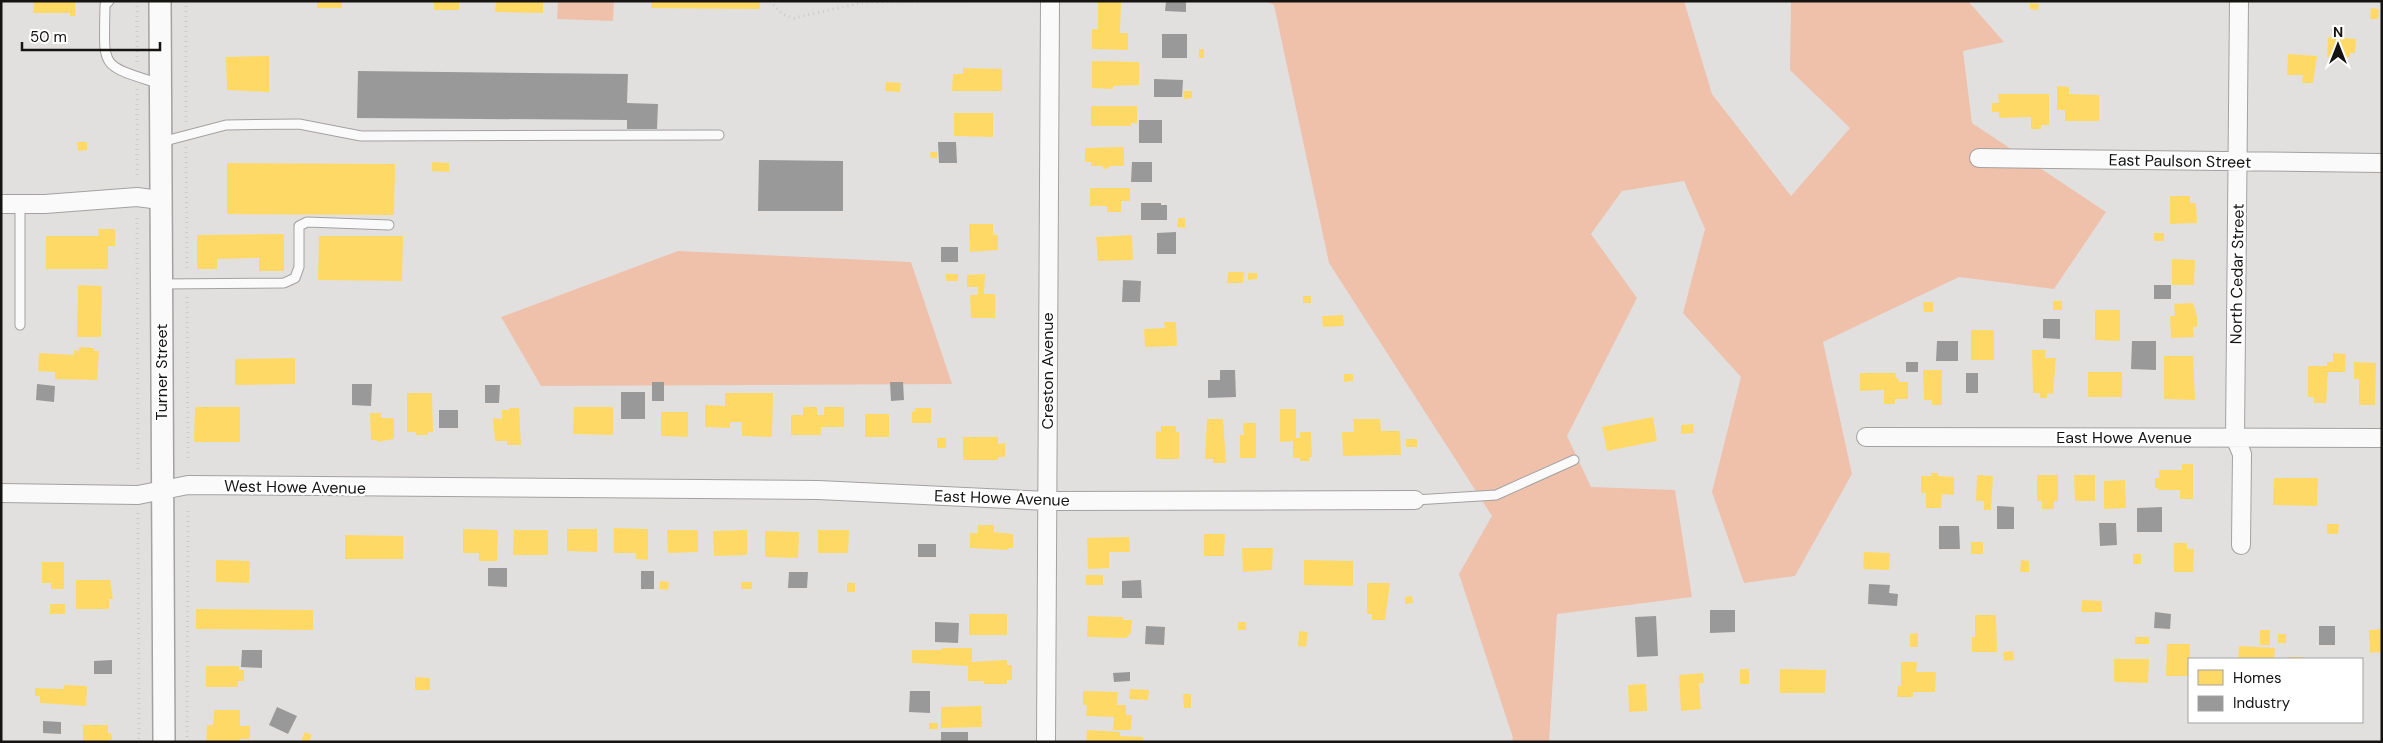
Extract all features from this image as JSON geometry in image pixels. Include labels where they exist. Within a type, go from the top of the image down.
[{"type":"street","name":"Turner Street","points":[[160,1],[160,284],[164,742]]},
{"type":"street","name":"Creston Avenue","points":[[1046,742],[1050,1]]},
{"type":"street","name":"North Cedar Street","points":[[2239,1],[2235,438],[2242,454],[2241,545]]},
{"type":"street","name":"East Paulson Street","points":[[1979,158],[2382,163]]},
{"type":"street","points":[[1,204],[45,204],[137,198],[160,200]]},
{"type":"street","name":"East Howe Avenue","points":[[1866,437],[2382,438]]},
{"type":"street","name":"West Howe Avenue","points":[[1,493],[138,494],[162,492],[188,485],[590,490]]},
{"type":"street","name":"East Howe Avenue","points":[[590,490],[818,490],[1047,501],[1415,500]]},
{"type":"lane","points":[[109,1],[106,5],[105,14],[104,51],[107,62],[117,70],[160,84]]},
{"type":"lane","points":[[160,142],[226,125],[299,124],[361,136],[719,135]]},
{"type":"lane","points":[[20,204],[20,325]]},
{"type":"lane","points":[[160,284],[284,283],[295,278],[298,266],[299,226],[307,222],[389,224]]},
{"type":"lane","points":[[1415,500],[1496,495],[1574,460]]},
{"type":"path","points":[[186,1],[188,462]]},
{"type":"path","points":[[770,1],[782,14],[794,18],[864,2],[966,1]]},
{"type":"path","points":[[137,218],[138,471]]},
{"type":"path","points":[[187,742],[188,507]]},
{"type":"path","points":[[138,512],[139,742]]},
{"type":"shaded area","points":[[558,1],[614,1],[613,21],[557,19]]},
{"type":"shaded area","points":[[1265,1],[1684,1],[1712,94],[1791,196],[1850,128],[1790,70],[1791,1],[1968,1],[2004,42],[1963,51],[1972,123],[2106,212],[2054,289],[1959,277],[1823,342],[1852,474],[1795,576],[1744,583],[1712,492],[1741,377],[1683,313],[1705,229],[1684,181],[1622,191],[1591,234],[1637,298],[1567,436],[1591,487],[1675,490],[1692,597],[1557,614],[1549,742],[1510,742],[1513,738],[1459,574],[1492,516],[1329,263],[1274,5]]},
{"type":"shaded area","points":[[678,251],[911,262],[952,384],[541,386],[501,317]]},
{"type":"building: Homes","points":[[34,1],[75,1],[75,16],[70,16],[70,13],[33,13]]},
{"type":"building: Homes","points":[[317,1],[342,1],[342,8],[317,8]]},
{"type":"building: Homes","points":[[434,1],[459,1],[459,10],[434,10]]},
{"type":"building: Homes","points":[[496,1],[543,1],[543,13],[495,12]]},
{"type":"building: Homes","points":[[651,1],[760,1],[760,9],[651,8]]},
{"type":"building: Homes","points":[[1098,1],[1121,1],[1120,33],[1128,33],[1128,50],[1092,49],[1092,29],[1098,29]]},
{"type":"building: Homes","points":[[2030,3],[2039,4],[2038,10],[2030,9]]},
{"type":"building: Homes","points":[[2371,8],[2379,9],[2378,19],[2370,19]]},
{"type":"building: Homes","points":[[2328,37],[2356,39],[2355,53],[2350,53],[2350,57],[2327,57]]},
{"type":"building: Homes","points":[[1199,49],[1204,49],[1204,58],[1199,58]]},
{"type":"building: Homes","points":[[2288,54],[2317,56],[2313,83],[2302,83],[2303,75],[2287,75]]},
{"type":"building: Homes","points":[[269,56],[269,92],[227,90],[226,57]]},
{"type":"building: Homes","points":[[1092,61],[1139,62],[1139,85],[1113,86],[1113,89],[1092,88]]},
{"type":"building: Homes","points":[[963,68],[1002,69],[1002,91],[952,91],[953,74],[963,74]]},
{"type":"building: Homes","points":[[886,82],[901,83],[900,92],[885,91]]},
{"type":"building: Homes","points":[[2057,86],[2069,87],[2069,94],[2099,95],[2099,121],[2065,121],[2065,110],[2057,110]]},
{"type":"building: Homes","points":[[1183,91],[1192,91],[1192,98],[1184,99]]},
{"type":"building: Homes","points":[[1998,94],[2049,94],[2049,125],[2041,125],[2041,129],[2031,129],[2031,117],[1999,118],[1999,112],[1992,112],[1992,103],[1999,103]]},
{"type":"building: Homes","points":[[1091,106],[1137,106],[1137,123],[1131,123],[1131,126],[1091,126]]},
{"type":"building: Homes","points":[[954,113],[993,113],[993,137],[954,136]]},
{"type":"building: Homes","points":[[77,142],[87,142],[87,150],[78,151]]},
{"type":"building: Homes","points":[[1124,147],[1124,166],[1109,166],[1109,168],[1103,169],[1103,166],[1091,166],[1091,162],[1085,162],[1085,148]]},
{"type":"building: Homes","points":[[930,152],[937,152],[937,158],[931,158]]},
{"type":"building: Homes","points":[[432,162],[449,163],[449,172],[432,171]]},
{"type":"building: Homes","points":[[227,163],[395,164],[394,215],[227,214]]},
{"type":"building: Homes","points":[[1090,188],[1130,188],[1130,201],[1121,201],[1121,212],[1107,212],[1107,206],[1090,206]]},
{"type":"building: Homes","points":[[2170,196],[2190,196],[2190,203],[2196,203],[2197,223],[2170,224]]},
{"type":"building: Homes","points":[[1178,218],[1185,218],[1185,228],[1177,227]]},
{"type":"building: Homes","points":[[969,224],[993,224],[993,235],[998,235],[998,250],[970,252]]},
{"type":"building: Homes","points":[[98,229],[115,229],[115,246],[108,246],[108,269],[46,269],[46,236],[99,236]]},
{"type":"building: Homes","points":[[2154,233],[2164,233],[2164,241],[2154,241]]},
{"type":"building: Homes","points":[[284,234],[284,271],[259,271],[259,258],[217,259],[217,269],[197,269],[197,235]]},
{"type":"building: Homes","points":[[1132,235],[1133,260],[1098,261],[1096,237]]},
{"type":"building: Homes","points":[[319,236],[403,236],[402,281],[318,280]]},
{"type":"building: Homes","points":[[2172,259],[2195,260],[2194,285],[2172,285]]},
{"type":"building: Homes","points":[[1228,272],[1244,272],[1243,283],[1227,283]]},
{"type":"building: Homes","points":[[1248,273],[1257,273],[1257,279],[1248,280]]},
{"type":"building: Homes","points":[[946,274],[958,274],[958,281],[946,281]]},
{"type":"building: Homes","points":[[985,274],[984,294],[995,294],[995,318],[971,318],[970,295],[978,295],[978,287],[967,287],[967,275]]},
{"type":"building: Homes","points":[[78,285],[102,286],[101,337],[77,337]]},
{"type":"building: Homes","points":[[1303,296],[1311,296],[1311,303],[1303,303]]},
{"type":"building: Homes","points":[[2053,301],[2062,301],[2062,310],[2053,310]]},
{"type":"building: Homes","points":[[1923,302],[1933,302],[1933,312],[1924,312]]},
{"type":"building: Homes","points":[[2193,303],[2197,316],[2197,327],[2193,327],[2194,337],[2171,338],[2170,316],[2175,316],[2174,304]]},
{"type":"building: Homes","points":[[2095,310],[2120,310],[2120,341],[2095,340]]},
{"type":"building: Homes","points":[[1343,315],[1344,326],[1323,327],[1322,316]]},
{"type":"building: Homes","points":[[1164,322],[1176,322],[1177,346],[1145,347],[1144,329],[1165,328]]},
{"type":"building: Homes","points":[[1971,330],[1994,330],[1994,360],[1971,360]]},
{"type":"building: Homes","points":[[79,347],[94,348],[94,351],[99,351],[97,380],[55,379],[55,372],[38,371],[39,353],[74,355],[74,350],[79,351]]},
{"type":"building: Homes","points":[[2032,350],[2046,350],[2045,358],[2056,358],[2053,394],[2047,393],[2047,398],[2040,398],[2040,393],[2033,393]]},
{"type":"building: Homes","points":[[2333,353],[2346,354],[2345,372],[2328,372],[2326,403],[2314,403],[2314,397],[2308,397],[2308,366],[2327,366],[2327,362],[2333,362]]},
{"type":"building: Homes","points":[[2164,356],[2193,356],[2195,400],[2164,399]]},
{"type":"building: Homes","points":[[295,358],[295,384],[235,385],[235,359]]},
{"type":"building: Homes","points":[[2354,362],[2376,363],[2375,405],[2359,405],[2359,379],[2354,379]]},
{"type":"building: Homes","points":[[1923,370],[1942,370],[1942,405],[1932,405],[1932,400],[1924,400]]},
{"type":"building: Homes","points":[[2088,372],[2122,372],[2122,397],[2088,397]]},
{"type":"building: Homes","points":[[1860,373],[1896,373],[1896,377],[1900,382],[1908,382],[1908,399],[1895,399],[1895,404],[1884,404],[1884,390],[1860,391]]},
{"type":"building: Homes","points":[[1344,374],[1353,374],[1353,381],[1344,382]]},
{"type":"building: Homes","points":[[407,393],[432,393],[433,432],[428,432],[428,435],[416,435],[416,432],[407,432]]},
{"type":"building: Homes","points":[[725,393],[773,393],[772,437],[742,436],[742,422],[730,422],[730,428],[705,427],[705,405],[725,406]]},
{"type":"building: Homes","points":[[195,407],[240,407],[240,442],[194,442]]},
{"type":"building: Homes","points":[[574,407],[613,407],[613,435],[573,434]]},
{"type":"building: Homes","points":[[803,407],[817,407],[817,415],[824,415],[824,407],[844,407],[844,427],[821,427],[821,435],[791,435],[791,415],[803,415]]},
{"type":"building: Homes","points":[[509,408],[519,408],[521,445],[507,445],[507,441],[495,441],[493,418],[502,419],[502,410],[509,410]]},
{"type":"building: Homes","points":[[915,408],[931,408],[931,423],[912,423],[912,412],[915,411]]},
{"type":"building: Homes","points":[[1280,409],[1296,409],[1296,438],[1300,438],[1300,432],[1311,432],[1312,457],[1309,457],[1309,461],[1300,461],[1300,458],[1293,458],[1293,441],[1280,442]]},
{"type":"building: Homes","points":[[661,412],[688,412],[688,437],[661,436]]},
{"type":"building: Homes","points":[[370,413],[381,413],[381,418],[394,418],[394,439],[377,442],[377,440],[371,440]]},
{"type":"building: Homes","points":[[865,414],[889,414],[889,437],[865,437]]},
{"type":"building: Homes","points":[[1653,417],[1657,441],[1607,451],[1602,427]]},
{"type":"building: Homes","points":[[1207,419],[1223,419],[1226,463],[1213,463],[1213,459],[1205,459]]},
{"type":"building: Homes","points":[[1353,419],[1380,419],[1381,431],[1400,431],[1401,455],[1343,456],[1342,432],[1354,432]]},
{"type":"building: Homes","points":[[1243,423],[1256,423],[1256,458],[1240,458],[1240,435],[1244,435]]},
{"type":"building: Homes","points":[[1693,424],[1694,433],[1681,434],[1681,425]]},
{"type":"building: Homes","points":[[1161,426],[1176,426],[1176,432],[1179,432],[1179,459],[1156,459],[1156,431],[1161,432]]},
{"type":"building: Homes","points":[[963,437],[998,437],[998,444],[1005,443],[1005,457],[998,457],[998,460],[963,460]]},
{"type":"building: Homes","points":[[937,438],[946,438],[946,448],[937,448]]},
{"type":"building: Homes","points":[[1406,439],[1417,439],[1417,447],[1406,447]]},
{"type":"building: Homes","points":[[2182,464],[2193,464],[2193,499],[2180,499],[2180,490],[2158,490],[2158,488],[2155,488],[2155,478],[2159,478],[2159,470],[2182,470]]},
{"type":"building: Homes","points":[[1931,473],[1938,473],[1938,476],[1954,477],[1954,495],[1942,494],[1941,508],[1926,508],[1926,493],[1921,493],[1921,476],[1931,476]]},
{"type":"building: Homes","points":[[1977,475],[1993,476],[1991,510],[1984,510],[1984,501],[1976,501]]},
{"type":"building: Homes","points":[[2037,475],[2058,475],[2058,501],[2054,501],[2054,509],[2042,509],[2042,501],[2037,501]]},
{"type":"building: Homes","points":[[2074,475],[2095,475],[2095,501],[2075,501]]},
{"type":"building: Homes","points":[[2274,478],[2318,478],[2317,506],[2273,505]]},
{"type":"building: Homes","points":[[2125,480],[2126,508],[2104,509],[2104,481]]},
{"type":"building: Homes","points":[[2327,524],[2339,524],[2338,534],[2327,534]]},
{"type":"building: Homes","points":[[978,525],[994,525],[994,532],[1013,534],[1013,548],[1008,548],[1008,550],[970,548],[970,533],[978,533]]},
{"type":"building: Homes","points":[[614,528],[648,529],[648,560],[636,559],[636,553],[614,553]]},
{"type":"building: Homes","points":[[463,529],[498,530],[497,561],[479,561],[479,553],[463,553]]},
{"type":"building: Homes","points":[[567,529],[597,529],[597,552],[567,551]]},
{"type":"building: Homes","points":[[514,530],[548,530],[548,555],[513,555]]},
{"type":"building: Homes","points":[[667,530],[698,530],[698,552],[668,553]]},
{"type":"building: Homes","points":[[747,530],[747,555],[714,556],[713,531]]},
{"type":"building: Homes","points":[[818,530],[849,530],[848,553],[818,553]]},
{"type":"building: Homes","points":[[765,531],[799,532],[798,558],[765,557]]},
{"type":"building: Homes","points":[[1204,534],[1225,534],[1224,556],[1204,556]]},
{"type":"building: Homes","points":[[345,535],[403,536],[403,559],[345,559]]},
{"type":"building: Homes","points":[[1129,537],[1130,552],[1109,552],[1109,568],[1088,569],[1087,538]]},
{"type":"building: Homes","points":[[1971,542],[1983,542],[1983,554],[1971,554]]},
{"type":"building: Homes","points":[[2174,543],[2187,543],[2187,549],[2194,549],[2193,572],[2174,572]]},
{"type":"building: Homes","points":[[1242,548],[1273,548],[1272,570],[1243,572]]},
{"type":"building: Homes","points":[[1864,552],[1890,553],[1889,570],[1863,569]]},
{"type":"building: Homes","points":[[2133,554],[2141,554],[2141,564],[2133,564]]},
{"type":"building: Homes","points":[[216,560],[250,561],[249,583],[216,582]]},
{"type":"building: Homes","points":[[1304,560],[1353,561],[1353,586],[1304,585]]},
{"type":"building: Homes","points":[[2021,560],[2029,561],[2029,572],[2020,572]]},
{"type":"building: Homes","points":[[42,562],[64,562],[64,589],[51,589],[51,583],[42,583]]},
{"type":"building: Homes","points":[[1086,575],[1103,575],[1103,585],[1086,585]]},
{"type":"building: Homes","points":[[76,580],[110,580],[113,599],[109,599],[109,609],[76,609]]},
{"type":"building: Homes","points":[[660,581],[669,582],[668,590],[659,589]]},
{"type":"building: Homes","points":[[741,582],[752,582],[752,589],[741,589]]},
{"type":"building: Homes","points":[[847,583],[855,583],[855,592],[847,592]]},
{"type":"building: Homes","points":[[1367,583],[1390,583],[1385,620],[1372,620],[1372,614],[1367,614]]},
{"type":"building: Homes","points":[[1412,596],[1413,603],[1405,604],[1405,597]]},
{"type":"building: Homes","points":[[2082,600],[2102,601],[2102,612],[2081,612]]},
{"type":"building: Homes","points":[[50,604],[65,604],[65,614],[50,614]]},
{"type":"building: Homes","points":[[196,609],[313,610],[313,630],[196,629]]},
{"type":"building: Homes","points":[[969,614],[1007,614],[1007,635],[969,635]]},
{"type":"building: Homes","points":[[1975,615],[1996,615],[1997,652],[1972,652],[1972,637],[1975,637]]},
{"type":"building: Homes","points":[[1088,616],[1123,617],[1123,620],[1132,620],[1131,633],[1126,638],[1087,637]]},
{"type":"building: Homes","points":[[1238,622],[1246,622],[1246,630],[1238,630]]},
{"type":"building: Homes","points":[[2382,629],[2382,652],[2370,653],[2369,630]]},
{"type":"building: Homes","points":[[2260,630],[2270,630],[2270,645],[2260,645]]},
{"type":"building: Homes","points":[[1299,631],[1308,632],[1306,647],[1298,646]]},
{"type":"building: Homes","points":[[1918,633],[1918,647],[1910,647],[1910,634]]},
{"type":"building: Homes","points":[[2278,634],[2286,634],[2286,643],[2278,643]]},
{"type":"building: Homes","points":[[2135,637],[2149,637],[2149,644],[2135,644]]},
{"type":"building: Homes","points":[[2167,644],[2190,644],[2188,676],[2166,676]]},
{"type":"building: Homes","points":[[2239,646],[2275,648],[2274,658],[2238,658]]},
{"type":"building: Homes","points":[[942,648],[972,648],[972,662],[1007,660],[1007,665],[1012,665],[1012,680],[1007,680],[1007,684],[984,684],[984,681],[968,681],[968,666],[912,663],[912,650],[942,650]]},
{"type":"building: Homes","points":[[2013,651],[2014,660],[2004,661],[2003,652]]},
{"type":"building: Homes","points":[[2114,659],[2149,659],[2148,683],[2114,682]]},
{"type":"building: Homes","points":[[1901,662],[1917,662],[1916,672],[1936,672],[1935,692],[1913,692],[1913,697],[1897,697],[1898,686],[1901,686]]},
{"type":"building: Homes","points":[[206,666],[239,666],[239,670],[244,670],[244,681],[238,681],[238,687],[206,687]]},
{"type":"building: Homes","points":[[1740,669],[1749,669],[1749,684],[1740,684]]},
{"type":"building: Homes","points":[[1780,669],[1826,670],[1825,693],[1780,693]]},
{"type":"building: Homes","points":[[1703,673],[1704,683],[1699,683],[1701,709],[1681,711],[1679,675]]},
{"type":"building: Homes","points":[[415,677],[430,678],[430,690],[415,690]]},
{"type":"building: Homes","points":[[1646,684],[1647,711],[1629,712],[1628,685]]},
{"type":"building: Homes","points":[[64,685],[87,686],[86,706],[40,703],[40,696],[35,696],[35,688],[64,689]]},
{"type":"building: Homes","points":[[1130,689],[1149,690],[1148,700],[1129,699]]},
{"type":"building: Homes","points":[[1083,691],[1118,692],[1117,705],[1126,705],[1126,715],[1132,715],[1131,730],[1113,730],[1114,717],[1086,716],[1087,705],[1083,705]]},
{"type":"building: Homes","points":[[1183,694],[1191,694],[1191,708],[1184,708]]},
{"type":"building: Homes","points":[[981,706],[982,727],[941,728],[941,707]]},
{"type":"building: Homes","points":[[214,710],[240,710],[240,726],[250,726],[250,739],[240,739],[240,742],[206,742],[207,725],[213,725]]},
{"type":"building: Homes","points":[[929,723],[938,723],[938,729],[929,729]]},
{"type":"building: Homes","points":[[83,725],[108,725],[108,733],[111,733],[112,740],[108,740],[108,742],[83,742]]},
{"type":"building: Homes","points":[[1087,730],[1120,732],[1120,736],[1143,737],[1143,742],[1086,742]]},
{"type":"building: Homes","points":[[305,732],[312,735],[309,742],[301,741]]},
{"type":"building: Industry","points":[[1166,1],[1186,1],[1186,12],[1165,11]]},
{"type":"building: Industry","points":[[1162,34],[1187,34],[1187,58],[1162,58]]},
{"type":"building: Industry","points":[[358,71],[628,74],[627,103],[658,104],[657,129],[627,129],[627,120],[357,118]]},
{"type":"building: Industry","points":[[1154,79],[1183,80],[1182,97],[1154,97]]},
{"type":"building: Industry","points":[[1139,120],[1162,120],[1162,143],[1139,143]]},
{"type":"building: Industry","points":[[938,142],[956,142],[957,163],[939,163]]},
{"type":"building: Industry","points":[[759,160],[843,161],[843,211],[758,211]]},
{"type":"building: Industry","points":[[1132,162],[1152,162],[1152,182],[1131,182]]},
{"type":"building: Industry","points":[[1141,203],[1161,203],[1161,205],[1167,205],[1167,220],[1141,220]]},
{"type":"building: Industry","points":[[1176,232],[1176,254],[1157,254],[1157,233]]},
{"type":"building: Industry","points":[[941,247],[958,247],[958,262],[941,262]]},
{"type":"building: Industry","points":[[1123,280],[1141,281],[1140,302],[1122,302]]},
{"type":"building: Industry","points":[[2154,285],[2171,285],[2171,299],[2154,299]]},
{"type":"building: Industry","points":[[2043,319],[2060,319],[2060,339],[2043,338]]},
{"type":"building: Industry","points":[[1937,341],[1958,341],[1958,361],[1936,361]]},
{"type":"building: Industry","points":[[2132,341],[2156,341],[2156,370],[2131,369]]},
{"type":"building: Industry","points":[[1906,362],[1918,362],[1918,372],[1906,372]]},
{"type":"building: Industry","points":[[1220,370],[1235,370],[1236,397],[1208,398],[1208,380],[1220,380]]},
{"type":"building: Industry","points":[[1966,373],[1978,373],[1978,393],[1966,393]]},
{"type":"building: Industry","points":[[652,382],[664,382],[664,401],[652,401]]},
{"type":"building: Industry","points":[[890,382],[903,382],[904,400],[891,401]]},
{"type":"building: Industry","points":[[37,384],[55,386],[54,402],[36,400]]},
{"type":"building: Industry","points":[[352,384],[372,384],[371,406],[352,405]]},
{"type":"building: Industry","points":[[485,385],[500,385],[499,403],[485,403]]},
{"type":"building: Industry","points":[[621,392],[645,392],[645,419],[621,419]]},
{"type":"building: Industry","points":[[439,410],[458,410],[458,428],[439,428]]},
{"type":"building: Industry","points":[[1997,506],[2014,507],[2014,529],[1997,529]]},
{"type":"building: Industry","points":[[2162,507],[2162,532],[2137,532],[2137,508]]},
{"type":"building: Industry","points":[[2099,523],[2116,523],[2117,545],[2100,546]]},
{"type":"building: Industry","points":[[1939,526],[1959,526],[1960,549],[1939,549]]},
{"type":"building: Industry","points":[[918,544],[936,544],[936,557],[918,557]]},
{"type":"building: Industry","points":[[488,568],[507,568],[507,587],[488,586]]},
{"type":"building: Industry","points":[[641,571],[654,571],[654,589],[641,589]]},
{"type":"building: Industry","points":[[789,572],[808,572],[807,588],[788,588]]},
{"type":"building: Industry","points":[[1141,580],[1142,598],[1122,598],[1122,581]]},
{"type":"building: Industry","points":[[1869,584],[1890,585],[1889,593],[1898,594],[1897,606],[1868,604]]},
{"type":"building: Industry","points":[[1710,610],[1735,610],[1735,632],[1710,633]]},
{"type":"building: Industry","points":[[2155,612],[2171,614],[2170,629],[2154,628]]},
{"type":"building: Industry","points":[[1656,616],[1658,656],[1637,657],[1635,617]]},
{"type":"building: Industry","points":[[935,622],[959,623],[958,643],[935,642]]},
{"type":"building: Industry","points":[[1146,626],[1165,627],[1164,645],[1145,644]]},
{"type":"building: Industry","points":[[2319,626],[2335,626],[2335,645],[2319,645]]},
{"type":"building: Industry","points":[[242,650],[262,650],[262,668],[241,667]]},
{"type":"building: Industry","points":[[112,660],[112,674],[94,674],[94,661]]},
{"type":"building: Industry","points":[[1130,672],[1130,681],[1114,682],[1113,673]]},
{"type":"building: Industry","points":[[910,691],[930,691],[930,713],[909,712]]},
{"type":"building: Industry","points":[[277,707],[297,716],[288,734],[269,725]]},
{"type":"building: Industry","points":[[43,721],[61,722],[61,734],[43,733]]},
{"type":"building: Industry","points":[[941,732],[968,732],[968,742],[941,742]]}]
